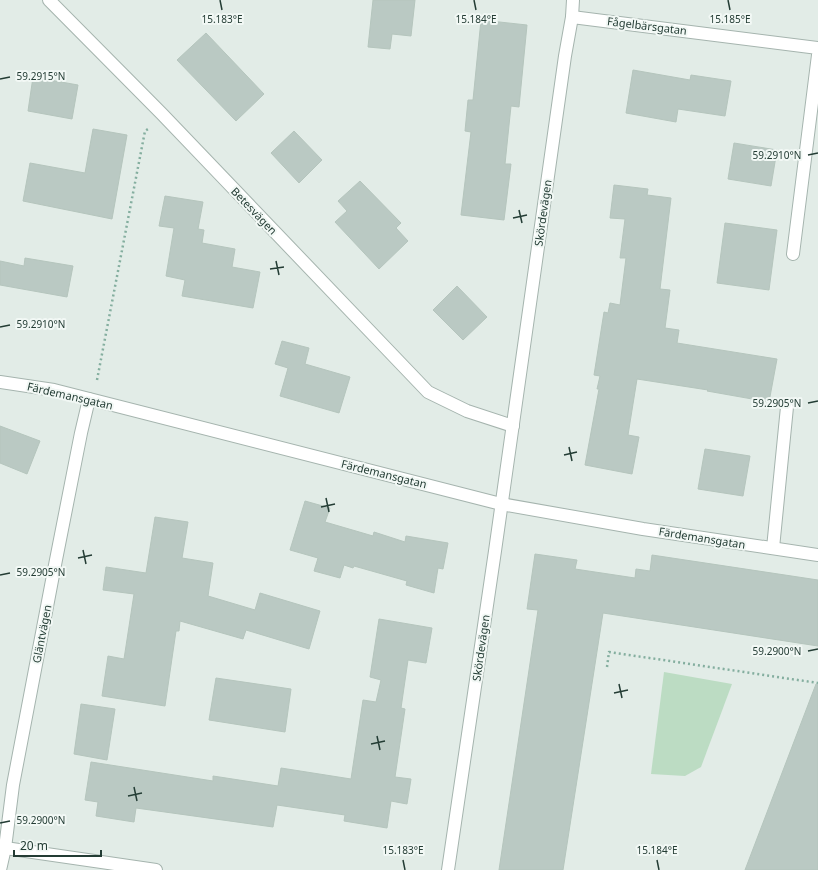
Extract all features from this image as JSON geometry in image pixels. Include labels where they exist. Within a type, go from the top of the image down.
[{"type":"street","name":"Betesvägen","points":[[49,0],[162,114],[428,392],[467,411],[513,426]]},
{"type":"street","name":"Skördevägen","points":[[448,870],[494,559],[565,56],[572,17],[573,0]]},
{"type":"street","name":"Fågelbärsgatan","points":[[572,17],[818,48]]},
{"type":"street","points":[[793,254],[818,55]]},
{"type":"street","name":"Färdemansgatan","points":[[0,382],[54,390],[501,504],[643,529],[818,555]]},
{"type":"street","name":"Gläntvägen","points":[[0,870],[5,848],[16,769],[58,547],[89,399]]},
{"type":"street","points":[[773,548],[787,407]]},
{"type":"street","points":[[5,848],[156,870]]},
{"type":"path","points":[[89,399],[98,378],[145,131],[162,114]]},
{"type":"path","points":[[607,667],[609,652],[818,683]]},
{"type":"green space","points":[[664,672],[732,684],[701,767],[685,776],[651,774]]},
{"type":"building","points":[[373,0],[415,0],[411,36],[392,34],[390,49],[368,47]]},
{"type":"building","points":[[481,20],[527,25],[519,107],[511,106],[505,164],[511,164],[504,220],[461,215],[471,132],[465,131],[468,100],[473,100]]},
{"type":"building","points":[[206,33],[264,94],[236,121],[177,60]]},
{"type":"building","points":[[633,70],[690,80],[691,75],[731,81],[725,116],[678,109],[676,122],[626,113]]},
{"type":"building","points":[[33,77],[78,85],[72,119],[28,111]]},
{"type":"building","points":[[93,129],[127,135],[112,219],[23,201],[30,163],[85,173]]},
{"type":"building","points":[[294,131],[322,160],[299,183],[271,153]]},
{"type":"building","points":[[734,143],[777,150],[771,186],[728,179]]},
{"type":"building","points":[[360,181],[401,223],[396,228],[408,241],[379,269],[335,222],[347,211],[338,201]]},
{"type":"building","points":[[614,185],[648,189],[647,195],[671,198],[660,289],[670,290],[665,328],[679,330],[677,343],[777,359],[769,402],[707,391],[708,390],[637,379],[628,435],[639,437],[632,474],[585,465],[599,389],[597,389],[600,376],[594,375],[604,312],[608,313],[610,303],[620,305],[626,258],[620,258],[625,219],[610,218]]},
{"type":"building","points":[[165,196],[203,202],[198,229],[204,230],[202,243],[235,249],[232,267],[260,272],[253,308],[182,296],[185,280],[166,276],[174,228],[159,226]]},
{"type":"building","points":[[725,223],[777,230],[769,290],[717,283]]},
{"type":"building","points":[[25,258],[73,266],[67,297],[0,285],[0,261],[24,266]]},
{"type":"building","points":[[457,286],[487,317],[463,340],[433,310]]},
{"type":"building","points":[[282,341],[309,348],[305,364],[350,377],[339,413],[280,396],[288,368],[275,364]]},
{"type":"building","points":[[0,426],[40,441],[27,474],[0,463]]},
{"type":"building","points":[[705,449],[750,456],[743,496],[698,489]]},
{"type":"building","points":[[305,501],[330,508],[325,522],[373,536],[374,532],[405,542],[406,536],[448,543],[443,569],[438,568],[434,593],[406,585],[407,581],[354,566],[353,568],[344,565],[340,578],[314,571],[318,558],[290,550]]},
{"type":"building","points":[[155,517],[188,522],[182,558],[213,563],[208,596],[255,610],[260,593],[320,611],[309,649],[246,630],[243,639],[180,621],[179,631],[176,631],[165,706],[102,696],[108,656],[124,659],[134,594],[103,590],[106,567],[146,573]]},
{"type":"building","points":[[535,554],[577,560],[575,569],[635,578],[636,569],[650,571],[652,555],[818,580],[818,646],[603,613],[563,870],[499,870],[538,610],[527,609]]},
{"type":"building","points":[[379,619],[432,628],[426,663],[408,660],[401,708],[405,709],[395,777],[411,779],[407,804],[391,801],[387,828],[344,821],[345,815],[277,805],[273,827],[136,808],[134,822],[96,816],[98,802],[85,800],[91,762],[213,781],[213,776],[278,786],[281,768],[351,779],[363,700],[376,702],[381,680],[370,677]]},
{"type":"building","points":[[216,678],[291,689],[285,732],[209,720]]},
{"type":"building","points":[[816,684],[818,685],[818,870],[745,870]]},
{"type":"building","points":[[81,704],[115,709],[107,760],[74,754]]}]
